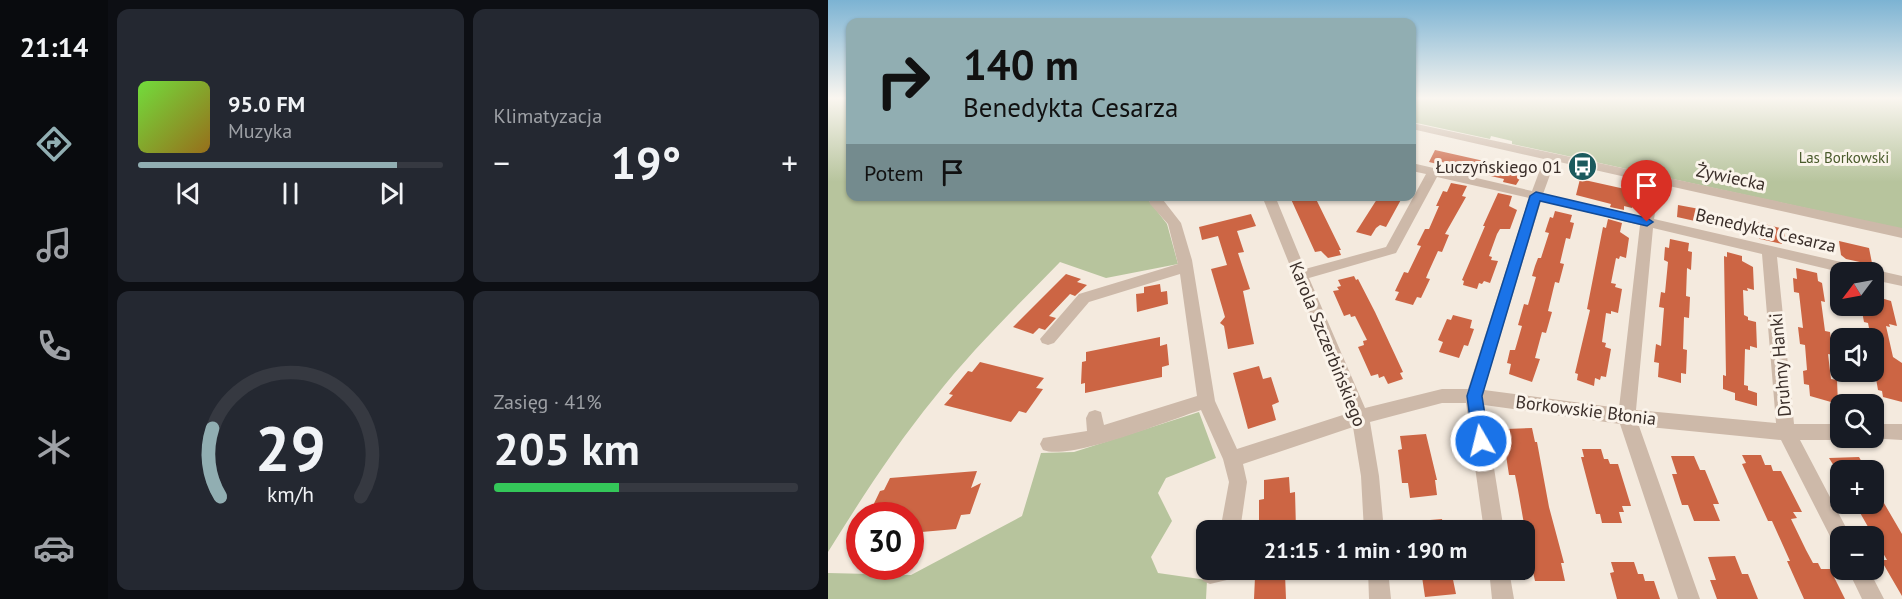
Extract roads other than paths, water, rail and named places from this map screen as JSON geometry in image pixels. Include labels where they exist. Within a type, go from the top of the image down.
[{"type":"street","name":"Żywiecka","points":[[1416,127],[1901,235]]},
{"type":"street","points":[[1492,520],[1474,396],[1536,196],[1551,156]]},
{"type":"street","name":"Benedykta Cesarza","points":[[1416,168],[1830,265]]},
{"type":"street","points":[[1301,275],[1391,250],[1433,172]]},
{"type":"street","points":[[1655,179],[1647,222],[1627,417],[1689,599]]},
{"type":"street","points":[[1155,201],[1174,223],[1186,267],[1198,366],[1206,401],[1232,459],[1238,482],[1232,520]]},
{"type":"street","name":"Karola Szczerbińskiego","points":[[1270,201],[1360,417],[1370,476],[1373,520]]},
{"type":"street","name":"Druhny Hanki","points":[[1769,251],[1786,432],[1835,526]]},
{"type":"street","points":[[1048,339],[1084,298],[1186,267]]},
{"type":"street","points":[[1884,277],[1902,281]]},
{"type":"street","name":"Borkowskie Błonia","points":[[1232,459],[1360,417],[1442,396],[1474,396],[1627,417],[1786,432],[1830,432]]},
{"type":"street","points":[[1049,444],[1077,442],[1095,427],[1206,401]]},
{"type":"street","points":[[1884,432],[1902,432]]},
{"type":"street","points":[[1379,580],[1380,599]]},
{"type":"street","points":[[1500,580],[1503,599]]},
{"type":"street","points":[[1863,580],[1873,599]]},
{"type":"place","name":"Łuczyńskiego 01","points":[[1583,166]]},
{"type":"park label","name":"Las Borkowski","points":[[1844,157]]}]
